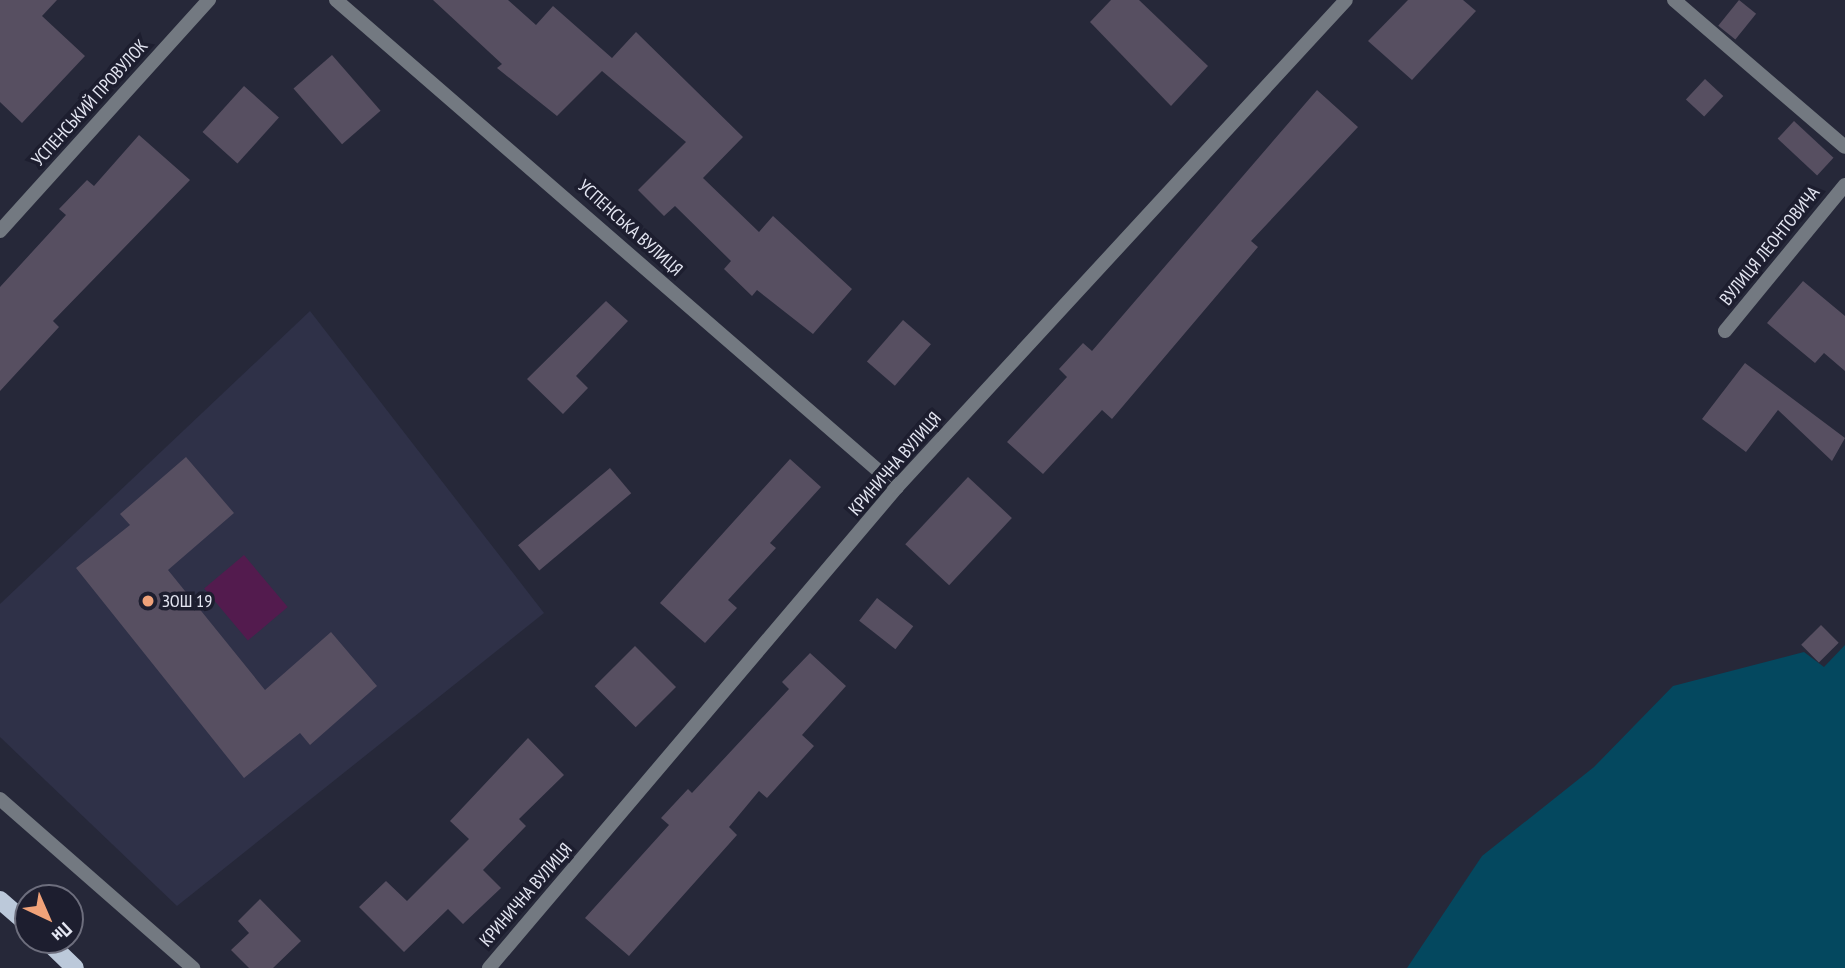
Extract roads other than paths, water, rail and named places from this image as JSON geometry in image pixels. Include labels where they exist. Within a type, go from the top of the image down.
[{"type":"main road","points":[[0,900],[14,912]]},
{"type":"main road","points":[[60,954],[75,968]]},
{"type":"street","name":"УСПЕНСЬКИЙ ПРОВУЛОК","points":[[0,232],[209,0]]},
{"type":"street","name":"УСПЕНСЬКА ВУЛИЦЯ","points":[[336,0],[897,487]]},
{"type":"street","name":"КРИНИЧНА ВУЛИЦЯ","points":[[489,968],[897,487],[1346,0]]},
{"type":"street","points":[[1674,0],[1845,147]]},
{"type":"street","name":"ВУЛИЦЯ ЛЕОНТОВИЧА","points":[[1726,331],[1845,185]]},
{"type":"street","points":[[0,799],[193,968]]},
{"type":"place","name":"ЗОШ 19","points":[[148,601]]}]
